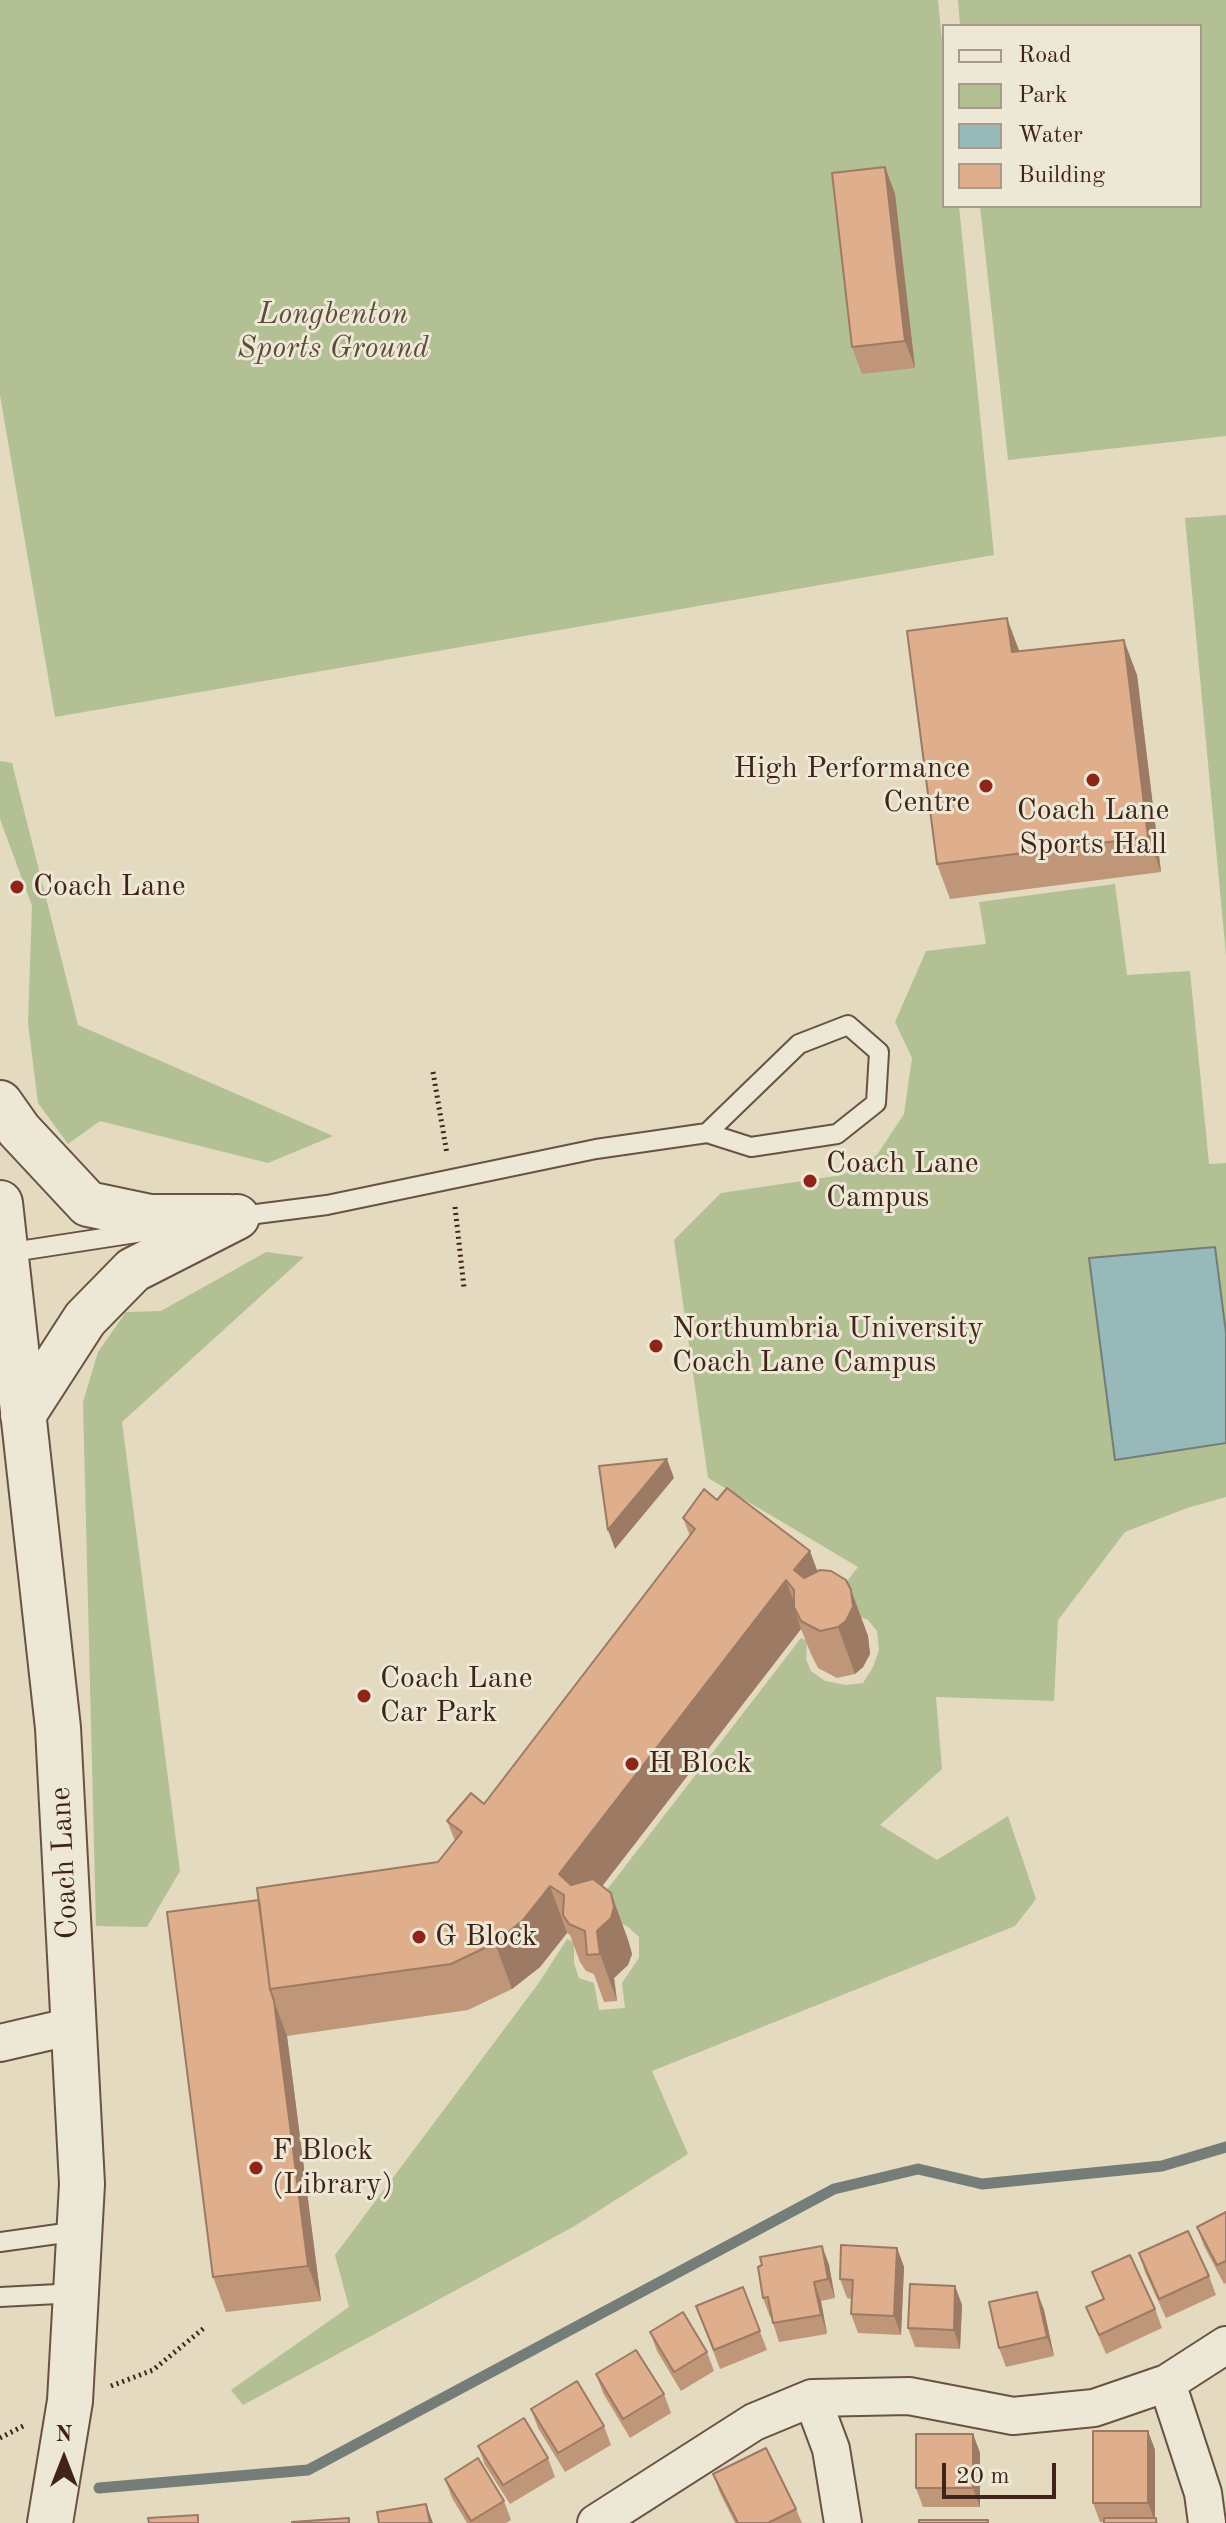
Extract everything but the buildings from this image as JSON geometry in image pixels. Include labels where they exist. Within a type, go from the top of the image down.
[{"type":"street","points":[[0,1103],[19,1130],[88,1204],[150,1217],[237,1217]]},
{"type":"street","name":"Coach Lane","points":[[0,1203],[58,1728],[82,2184],[70,2401],[50,2523]]},
{"type":"street","points":[[23,1415],[85,1319],[133,1270],[237,1217]]},
{"type":"street","points":[[0,2043],[73,2026]]},
{"type":"street","points":[[596,2523],[754,2422],[812,2398],[909,2396],[1013,2416],[1094,2408],[1167,2383],[1226,2345]]},
{"type":"street","points":[[1167,2383],[1203,2493],[1207,2523]]},
{"type":"street","points":[[812,2398],[831,2449],[843,2523]]},
{"type":"lane","points":[[6,1253],[327,1205],[596,1149],[707,1133],[751,1147],[837,1134],[876,1103],[879,1052],[848,1025],[799,1044],[707,1133]]},
{"type":"lane","points":[[0,2242],[79,2231]]},
{"type":"lane","points":[[0,2297],[77,2293]]},
{"type":"path","points":[[433,1072],[451,1179],[464,1288]]},
{"type":"path","points":[[153,2370],[204,2328]]},
{"type":"green space","name":"Longbenton Sports Ground","points":[[0,0],[938,0],[942,40],[942,208],[959,208],[994,555],[55,717],[0,395]]},
{"type":"green space","points":[[958,0],[1226,0],[1226,436],[1008,460],[980,208],[1202,208],[1202,24],[960,24]]},
{"type":"green space","points":[[1226,515],[1226,955],[1185,518]]},
{"type":"green space","points":[[0,761],[12,763],[78,1025],[333,1136],[268,1163],[100,1121],[68,1144],[38,1103],[28,1023],[32,906],[0,819]]},
{"type":"green space","points":[[1115,884],[1127,975],[1190,971],[1209,1164],[1226,1163],[1226,1333],[1215,1247],[1115,1460],[1226,1443],[1226,1497],[1125,1532],[1058,1620],[1054,1701],[936,1697],[942,1769],[880,1825],[937,1860],[1008,1816],[1036,1899],[1015,1926],[652,2071],[688,2154],[573,2227],[243,2405],[231,2390],[349,2307],[335,2255],[538,1984],[567,1939],[574,1942],[574,1963],[579,1978],[594,1983],[599,2010],[625,2008],[622,1983],[639,1958],[639,1937],[627,1926],[612,1920],[586,1917],[801,1638],[807,1641],[806,1659],[811,1671],[825,1681],[846,1685],[863,1683],[873,1667],[879,1650],[877,1631],[868,1620],[852,1613],[821,1615],[858,1567],[708,1478],[674,1240],[721,1193],[842,1175],[877,1155],[904,1114],[912,1058],[895,1022],[926,951],[986,944],[979,902]]},
{"type":"green space","points":[[266,1252],[304,1257],[122,1422],[180,1871],[147,1927],[96,1926],[83,1402],[98,1352],[126,1312],[161,1311]]},
{"type":"water","points":[[1215,1247],[1226,1333],[1226,1443],[1115,1460],[1089,1258]]},
{"type":"waterway","points":[[99,2488],[308,2470],[834,2189],[918,2169],[982,2184],[1162,2166],[1226,2147]]},
{"type":"place","name":"Coach Lane Sports Hall","points":[[1093,780]]},
{"type":"place","name":"High Performance Centre","points":[[986,786]]},
{"type":"place","name":"Coach Lane","points":[[17,887]]},
{"type":"place","name":"Coach Lane Campus","points":[[810,1181]]},
{"type":"place","name":"Northumbria University Coach Lane Campus","points":[[656,1346]]},
{"type":"place","name":"Coach Lane Car Park","points":[[364,1696]]},
{"type":"place","name":"H Block","points":[[632,1764]]},
{"type":"place","name":"G Block","points":[[419,1937]]},
{"type":"place","name":"F Block (Library)","points":[[256,2168]]}]
